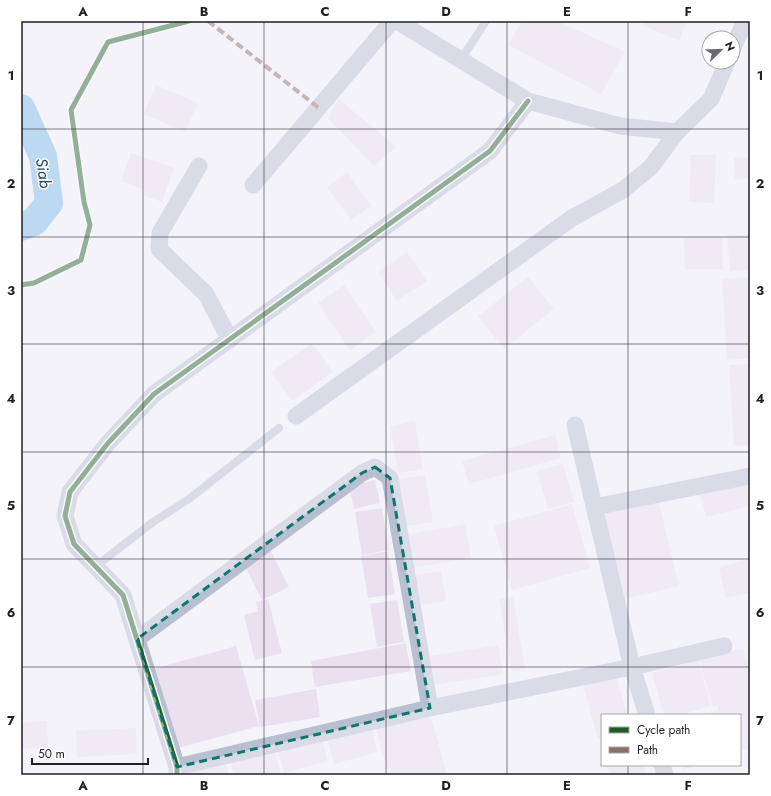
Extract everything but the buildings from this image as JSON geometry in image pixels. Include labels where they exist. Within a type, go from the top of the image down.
[{"type":"street","points":[[253,185],[392,21]]},
{"type":"street","points":[[398,21],[528,102],[620,126],[677,132]]},
{"type":"street","points":[[296,416],[572,218],[623,190],[650,167],[677,132],[710,99],[723,70]]},
{"type":"street","points":[[528,102],[490,151],[154,394],[108,443],[70,492],[65,516],[74,544],[123,595],[177,771],[430,708],[632,668],[724,646]]},
{"type":"street","points":[[199,166],[160,233],[159,249],[206,294],[230,340]]},
{"type":"street","points":[[575,425],[632,668],[647,714]]},
{"type":"street","points":[[137,639],[362,473],[375,467],[390,478],[430,708]]},
{"type":"street","points":[[594,507],[750,476]]},
{"type":"lane","points":[[460,61],[486,21]]},
{"type":"lane","points":[[96,566],[153,522],[189,499],[279,428]]},
{"type":"highlighted area","points":[[375,467],[390,478],[430,708],[177,767],[137,639],[362,473]]},
{"type":"waterway","name":"Siab","points":[[21,108],[43,156],[49,203],[34,222],[21,227]]},
{"type":"marked path","points":[[208,21],[319,108]]},
{"type":"cycle path","points":[[21,285],[34,283],[81,260],[90,225],[84,202],[71,110],[108,42],[189,21]]},
{"type":"cycle path","points":[[177,775],[177,767],[123,595],[74,544],[65,516],[70,492],[108,443],[154,394],[490,151],[528,101]]}]
